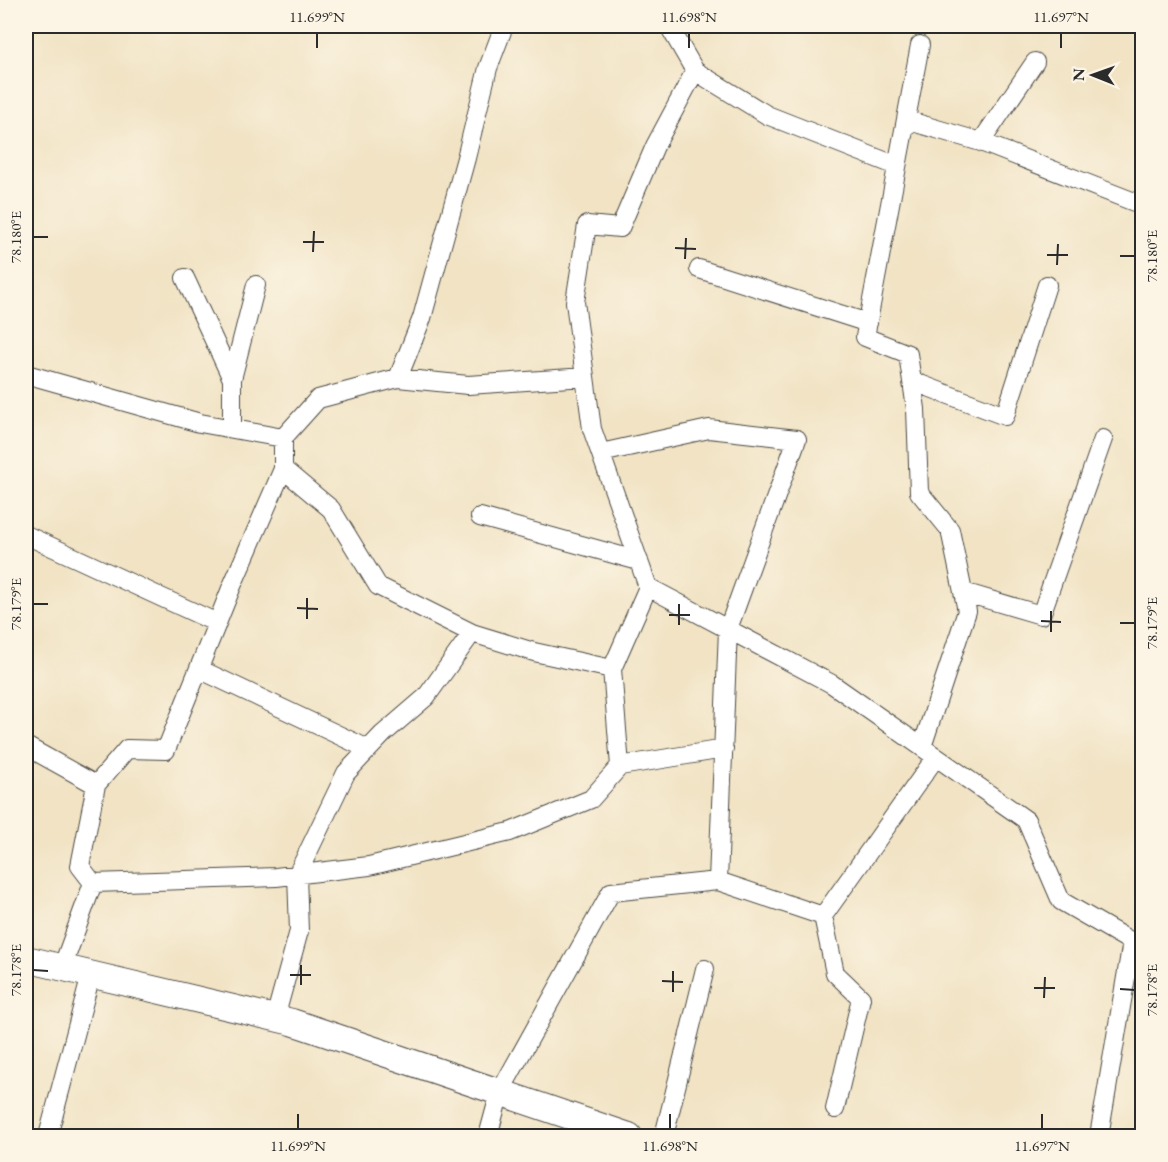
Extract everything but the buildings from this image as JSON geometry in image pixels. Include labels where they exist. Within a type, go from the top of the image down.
[{"type":"main road","points":[[26,959],[292,1022],[500,1092],[615,1134]]},
{"type":"street","points":[[398,378],[422,318],[488,68],[504,26]]},
{"type":"street","points":[[669,26],[694,71],[767,115],[897,166]]},
{"type":"street","points":[[835,1109],[861,998],[835,973],[823,916],[929,752],[968,611],[950,530],[919,492],[916,409],[908,354],[865,337],[920,45]]},
{"type":"street","points":[[981,142],[1035,62]]},
{"type":"street","points":[[620,766],[612,669],[648,587],[592,429],[575,302],[587,225],[620,228],[655,146],[694,71]]},
{"type":"street","points":[[906,120],[981,142],[1143,205]]},
{"type":"street","points":[[699,269],[868,323]]},
{"type":"street","points":[[185,278],[232,379]]},
{"type":"street","points":[[231,428],[232,379],[256,285]]},
{"type":"street","points":[[912,381],[1005,416],[1047,285]]},
{"type":"street","points":[[26,374],[200,423],[283,438]]},
{"type":"street","points":[[93,883],[80,866],[96,785],[127,749],[166,750],[282,469],[283,438],[318,399],[398,378],[468,385],[585,377]]},
{"type":"street","points":[[601,453],[709,429],[797,439],[728,629],[718,881]]},
{"type":"street","points":[[963,592],[1041,615],[1103,439]]},
{"type":"street","points":[[282,469],[331,509],[378,585],[472,633],[534,652],[612,669]]},
{"type":"street","points":[[480,517],[639,561]]},
{"type":"street","points":[[26,535],[217,623]]},
{"type":"street","points":[[648,587],[832,684],[1026,820],[1061,901],[1132,942],[1100,1137]]},
{"type":"street","points":[[275,1018],[299,931],[297,875],[346,773],[383,734],[426,698],[472,633]]},
{"type":"street","points":[[199,669],[368,749]]},
{"type":"street","points":[[26,746],[96,785]]},
{"type":"street","points":[[93,883],[276,877],[369,866],[510,832],[591,799],[620,766],[724,749]]},
{"type":"street","points":[[488,1137],[500,1092],[611,892],[718,881],[823,916]]},
{"type":"street","points":[[62,968],[93,883]]},
{"type":"street","points":[[664,1137],[705,969]]},
{"type":"street","points":[[48,1137],[91,975]]}]
